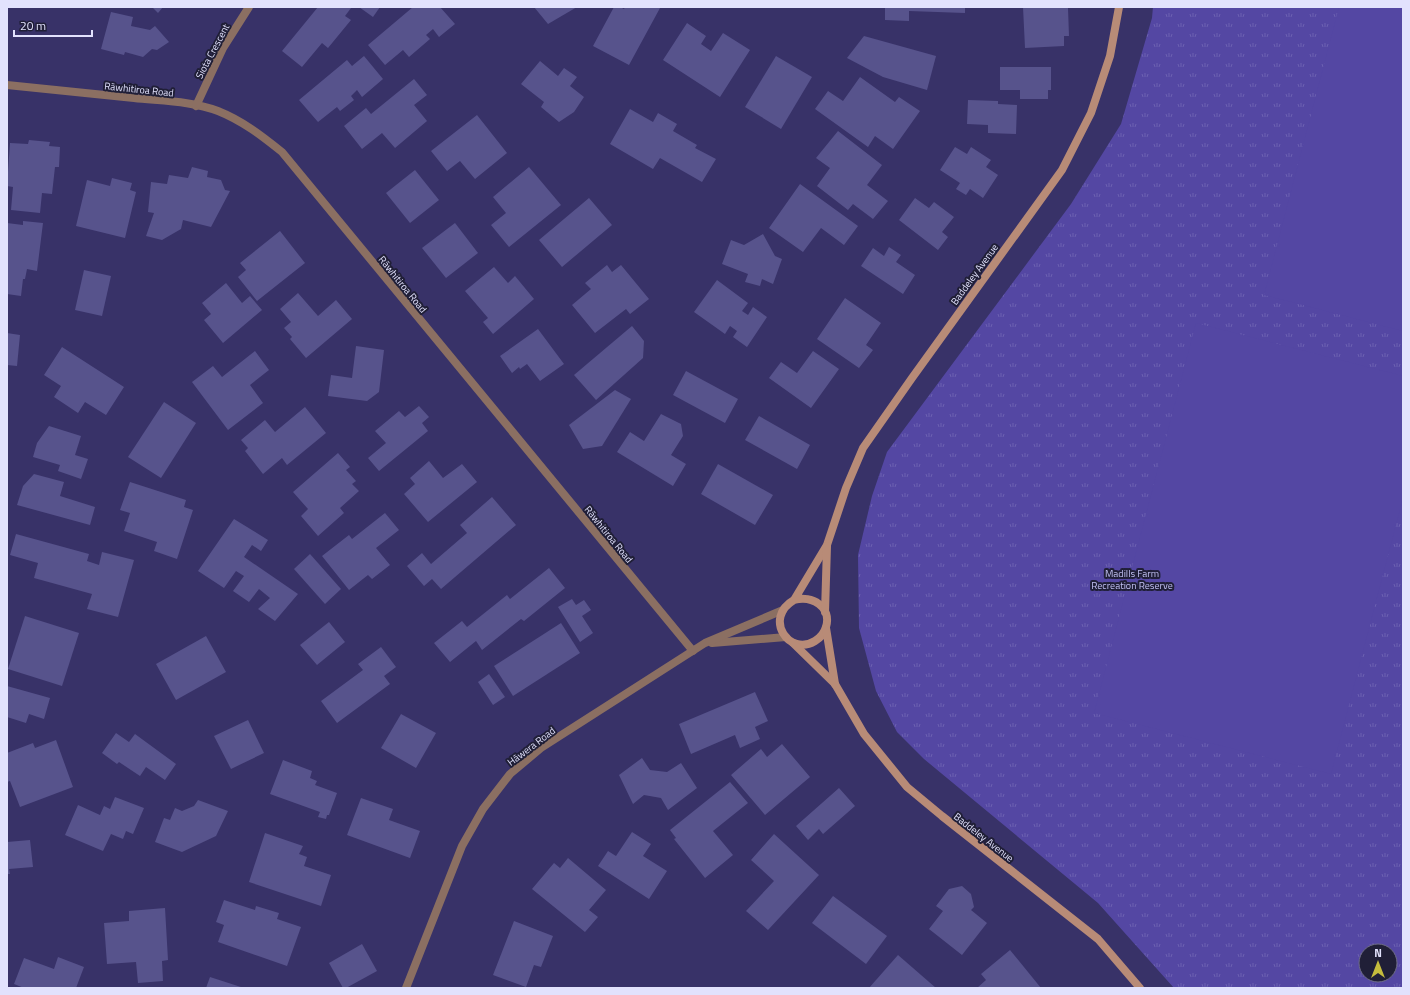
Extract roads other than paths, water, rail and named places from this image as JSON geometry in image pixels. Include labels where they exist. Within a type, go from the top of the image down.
[{"type":"street","name":"Siota Crescent","points":[[196,106],[223,48],[250,7]]},
{"type":"street","name":"Baddeley Avenue","points":[[794,600],[827,545],[846,488],[863,448],[1062,170],[1091,113],[1110,56],[1119,7]]},
{"type":"street","name":"Rāwhitiroa Road","points":[[7,85],[168,101],[196,106],[217,111],[240,121],[262,135],[282,152],[693,651]]},
{"type":"street","name":"Baddeley Avenue","points":[[825,613],[827,545]]},
{"type":"street","points":[[802,598],[810,599],[816,602],[822,606],[825,613],[826,626],[823,634],[813,643],[806,645],[798,644],[789,640],[782,631],[780,624],[780,616],[783,610],[788,603],[802,598]]},
{"type":"street","name":"Hāwera Road","points":[[406,988],[462,846],[483,808],[510,774],[541,748],[705,643],[783,610]]},
{"type":"street","name":"Baddeley Avenue","points":[[826,626],[835,684]]},
{"type":"street","name":"Baddeley Avenue","points":[[789,640],[835,684],[864,734],[907,787],[1098,939],[1140,988]]},
{"type":"street","name":"Hāwera Road","points":[[705,643],[789,640]]},
{"type":"park label","name":"Madills Farm Recreation Reserve","points":[[1132,578]]}]
